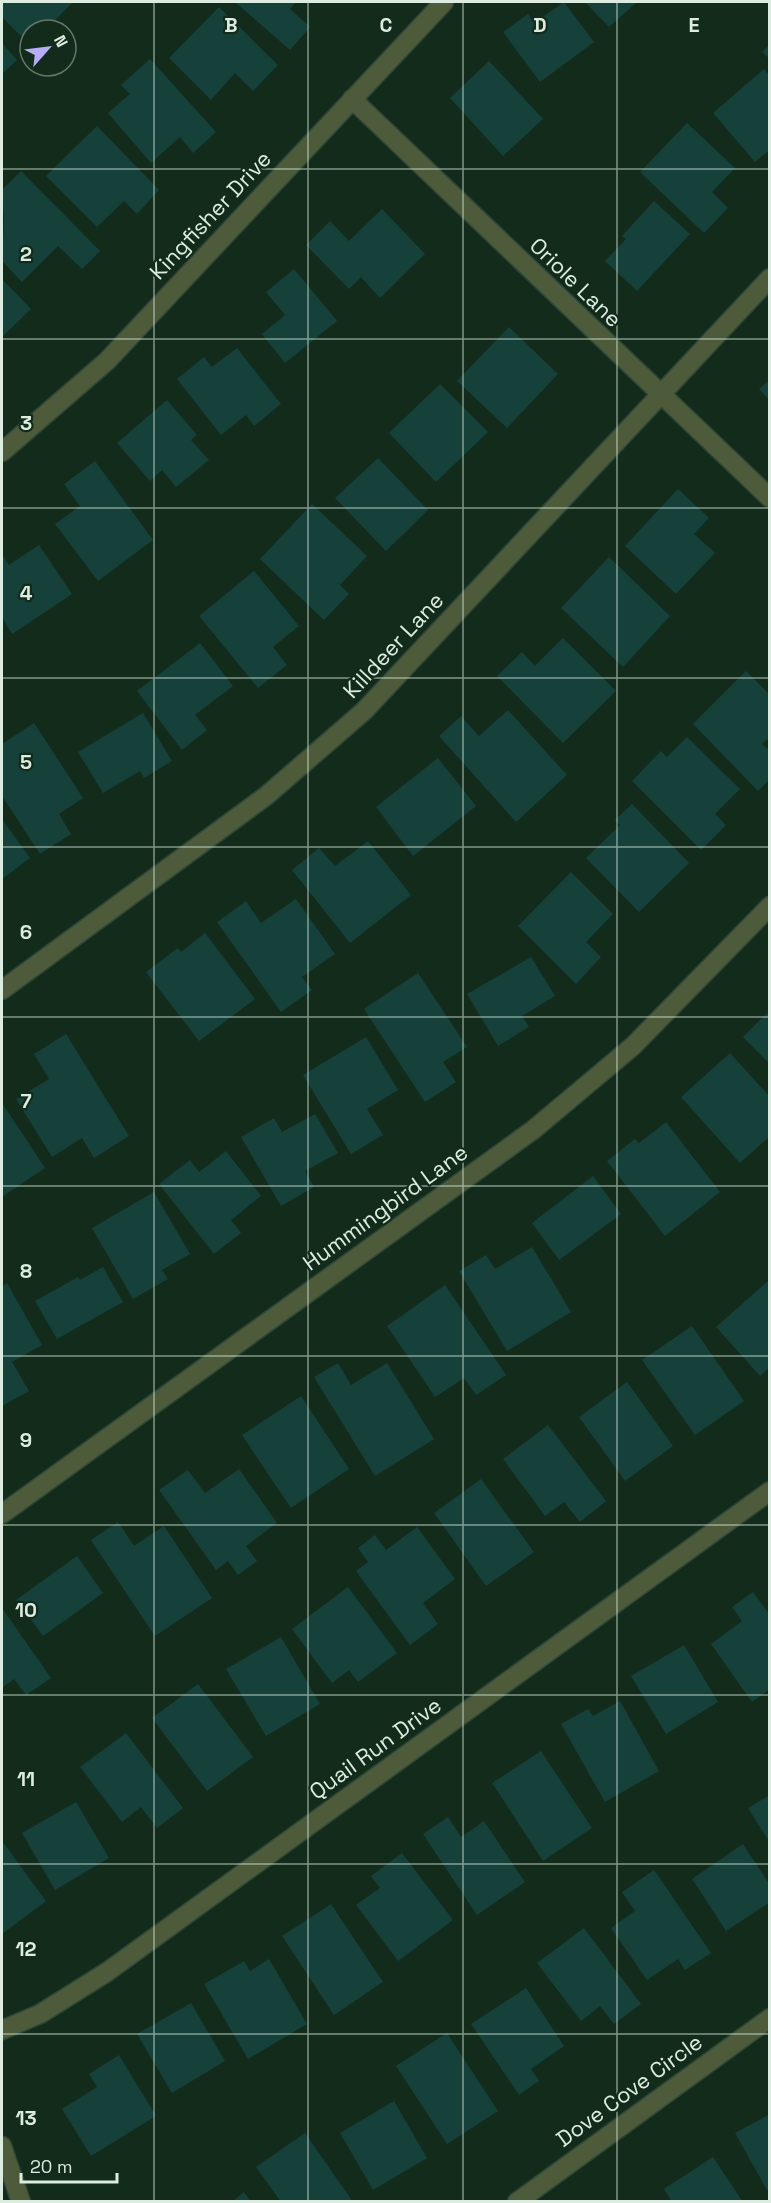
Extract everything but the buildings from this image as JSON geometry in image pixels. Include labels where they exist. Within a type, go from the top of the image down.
[{"type":"street","name":"Kingfisher Drive","points":[[2,452],[107,360],[444,2]]},
{"type":"street","name":"Oriole Lane","points":[[352,99],[659,395],[770,498]]},
{"type":"street","name":"Killdeer Lane","points":[[2,990],[266,796],[364,711],[770,278]]},
{"type":"street","name":"Hummingbird Lane","points":[[2,1514],[533,1130],[633,1046],[770,906]]},
{"type":"street","name":"Quail Run Drive","points":[[2,2030],[40,2014],[107,1972],[770,1491]]},
{"type":"street","name":"Dove Cove Circle","points":[[517,2202],[770,2018]]},
{"type":"street","points":[[2,2146],[21,2202]]}]
